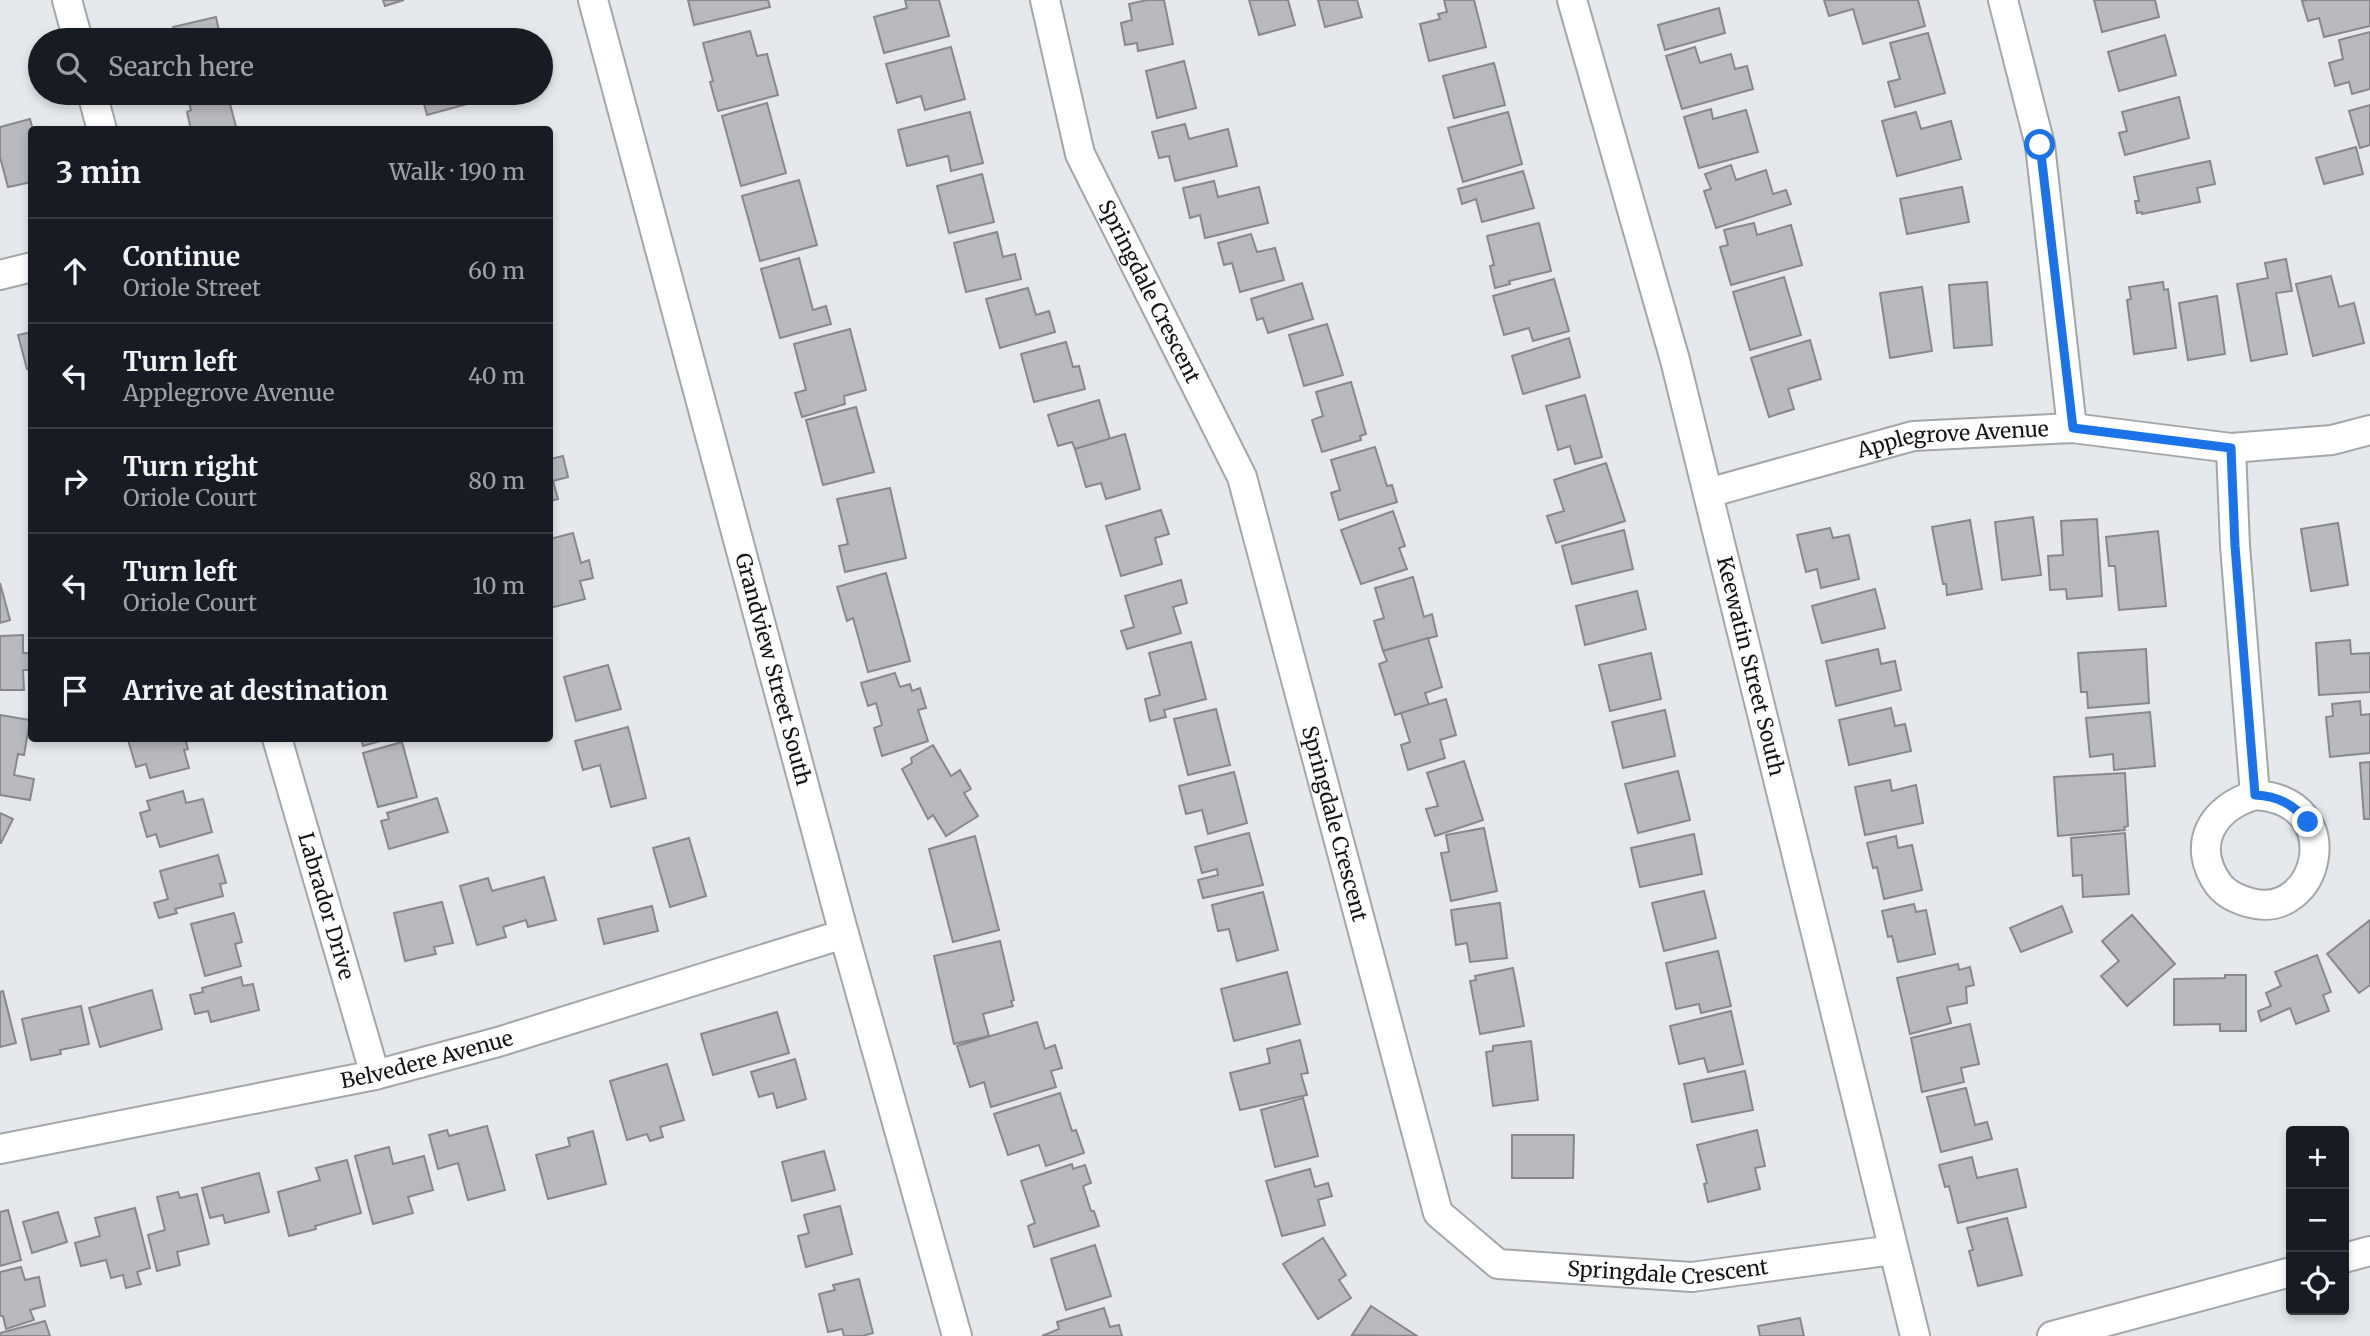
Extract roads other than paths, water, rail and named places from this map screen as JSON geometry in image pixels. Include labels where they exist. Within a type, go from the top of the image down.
[{"type":"street","points":[[67,0],[75,28]]},
{"type":"street","name":"Grandview Street South","points":[[593,0],[844,934],[957,1336]]},
{"type":"street","name":"Springdale Crescent","points":[[1045,0],[1080,154],[1242,477],[1438,1213],[1498,1264],[1692,1277],[1893,1250]]},
{"type":"street","name":"Keewatin Street South","points":[[1572,0],[1675,360],[1915,1336]]},
{"type":"street","points":[[2003,0],[2040,145],[2073,428]]},
{"type":"street","points":[[95,105],[101,126]]},
{"type":"street","points":[[0,275],[28,268]]},
{"type":"street","name":"Applegrove Avenue","points":[[1708,493],[1913,436],[2073,428],[2231,448],[2332,440],[2370,430]]},
{"type":"street","points":[[2231,448],[2235,546],[2255,795]]},
{"type":"street","name":"Labrador Drive","points":[[278,742],[375,1075]]},
{"type":"street","name":"Belvedere Avenue","points":[[0,1149],[375,1075],[498,1042],[844,934]]},
{"type":"street","points":[[2349,1257],[2370,1251]]},
{"type":"street","points":[[2052,1336],[2286,1273]]}]
